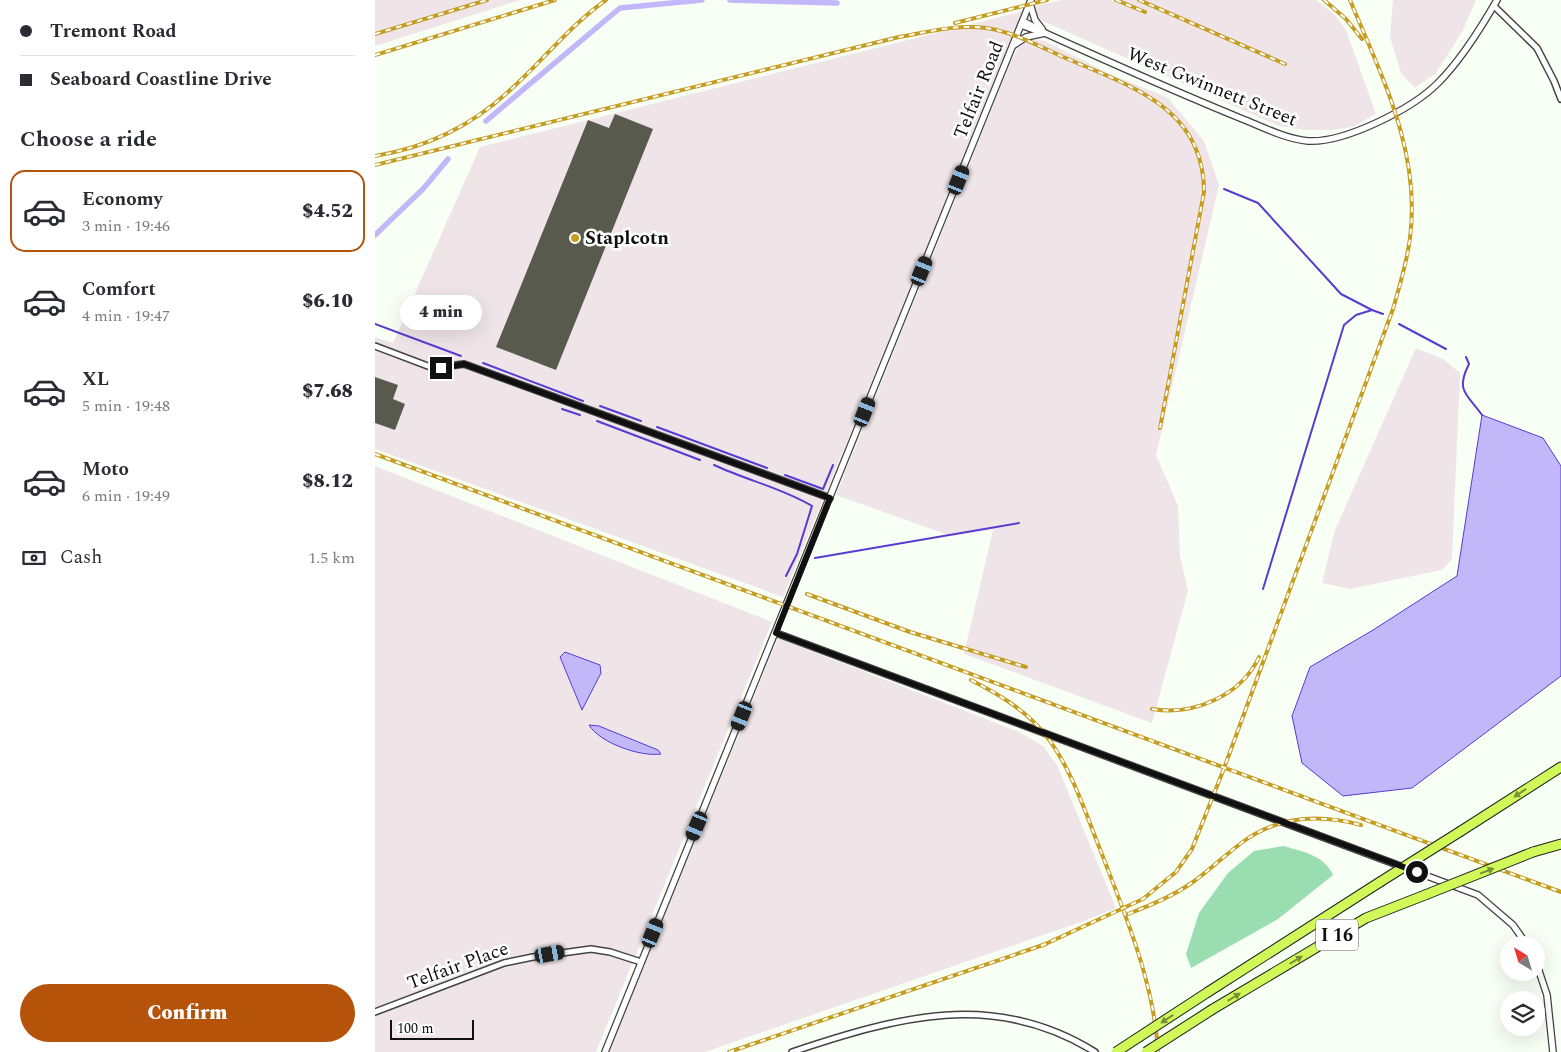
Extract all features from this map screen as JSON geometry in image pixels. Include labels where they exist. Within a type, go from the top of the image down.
[{"type":"highway","name":"I 16","points":[[1117,1052],[1561,766]]},
{"type":"highway","name":"I 16","points":[[1146,1052],[1213,1009],[1366,918],[1533,852],[1561,844]]},
{"type":"street","name":"Telfair Road","points":[[605,1052],[1030,2]]},
{"type":"street","points":[[1013,46],[1026,37],[1045,33],[1035,20],[1030,2]]},
{"type":"street","points":[[1496,3],[1537,48],[1561,99]]},
{"type":"street","name":"West Gwinnett Street","points":[[1022,23],[1221,110],[1287,136],[1309,141],[1335,138],[1362,130],[1423,96],[1447,74],[1496,3]]},
{"type":"street","points":[[375,346],[433,368],[464,364],[830,498]]},
{"type":"street","points":[[776,633],[1478,895],[1513,925],[1521,936]]},
{"type":"street","name":"Telfair Place","points":[[375,1012],[504,963],[533,957],[591,949],[610,952],[641,962]]},
{"type":"street","points":[[1542,981],[1547,995],[1553,1052]]},
{"type":"street","points":[[792,1052],[877,1026],[924,1017],[970,1015],[1014,1018],[1034,1023],[1067,1036],[1093,1051]]},
{"type":"shaded area","points":[[375,0],[520,0],[375,46]]},
{"type":"shaded area","points":[[1063,0],[1316,0],[1335,15],[1346,30],[1376,114],[1352,127],[1332,130],[1305,130],[1279,126],[1036,18],[1034,6]]},
{"type":"shaded area","points":[[1393,0],[1476,0],[1462,32],[1436,73],[1415,88],[1401,73],[1390,37]]},
{"type":"shaded area","points":[[1024,11],[783,597],[375,449],[375,337],[393,343],[480,147]]},
{"type":"shaded area","points":[[1031,39],[1045,41],[1108,73],[1168,98],[1204,141],[1219,185],[1156,455],[1178,506],[1180,556],[1188,591],[1152,723],[964,654],[993,530],[951,536],[836,495],[1011,61],[1019,46]]},
{"type":"shaded area","points":[[1416,348],[1443,359],[1460,373],[1452,559],[1442,570],[1350,589],[1322,583],[1335,530]]},
{"type":"shaded area","points":[[1482,415],[1543,438],[1561,466],[1561,676],[1412,788],[1343,796],[1302,763],[1292,716],[1310,667],[1373,630],[1457,576]]},
{"type":"shaded area","points":[[375,466],[772,622],[596,1052],[375,1052]]},
{"type":"shaded area","points":[[778,638],[1019,732],[1043,746],[1057,765],[1116,908],[1084,921],[705,1052],[609,1052]]},
{"type":"shaded area","points":[[565,652],[600,665],[601,673],[582,710],[560,657]]},
{"type":"shaded area","points":[[589,725],[599,726],[658,750],[661,754],[632,751],[611,743],[594,732]]},
{"type":"green space","points":[[1284,846],[1319,859],[1329,868],[1333,875],[1278,919],[1191,968],[1186,954],[1199,913],[1228,873],[1254,851]]},
{"type":"building","name":"Staplcotn","points":[[615,114],[653,129],[556,370],[496,347],[588,120],[609,128]]},
{"type":"building","points":[[375,377],[398,385],[393,399],[405,404],[395,430],[375,423]]},
{"type":"waterway","points":[[486,121],[620,8],[702,0]]},
{"type":"waterway","points":[[730,0],[837,3]]},
{"type":"waterway","points":[[375,235],[423,189],[448,159]]},
{"type":"waterway","points":[[1224,189],[1258,203],[1341,294],[1372,310]]},
{"type":"waterway","points":[[1263,589],[1344,325],[1356,315],[1372,310],[1383,314]]},
{"type":"waterway","points":[[375,324],[461,356]]},
{"type":"waterway","points":[[1399,324],[1446,349]]},
{"type":"waterway","points":[[1466,357],[1469,364],[1463,380],[1463,386],[1468,397],[1482,415]]},
{"type":"waterway","points":[[483,363],[583,401]]},
{"type":"waterway","points":[[600,406],[641,421]]},
{"type":"waterway","points":[[562,409],[580,415]]},
{"type":"waterway","points":[[597,421],[700,460]]},
{"type":"waterway","points":[[657,427],[767,468]]},
{"type":"waterway","points":[[714,465],[789,494],[812,506],[797,554],[786,576]]},
{"type":"waterway","points":[[785,475],[823,489],[833,465]]},
{"type":"waterway","points":[[815,558],[1019,523]]},
{"type":"railway","points":[[375,34],[487,0]]},
{"type":"railway","points":[[375,55],[555,0]]},
{"type":"railway","points":[[375,156],[429,141],[446,134],[479,115],[508,92],[580,21],[606,0]]},
{"type":"railway","points":[[955,23],[1047,0]]},
{"type":"railway","points":[[1116,0],[1145,12]]},
{"type":"railway","points":[[1139,0],[1285,64]]},
{"type":"railway","points":[[1324,0],[1346,19],[1362,39]]},
{"type":"railway","points":[[1041,946],[1143,899],[1176,872],[1192,849],[1223,771],[1393,309],[1410,238],[1412,206],[1410,175],[1404,145],[1386,86],[1350,0]]},
{"type":"railway","points":[[375,165],[899,37],[965,27],[986,28],[1007,33],[1116,80],[1139,91],[1160,105],[1178,120],[1192,140],[1201,163],[1204,192],[1160,428]]},
{"type":"railway","points":[[375,454],[1561,892]]},
{"type":"railway","points":[[807,594],[910,632],[1026,667]]},
{"type":"railway","points":[[1152,709],[1183,709],[1199,706],[1214,700],[1240,683],[1251,671],[1259,657]]},
{"type":"railway","points":[[971,680],[1010,703],[1036,724],[1054,746],[1062,760],[1100,849],[1137,949],[1151,1000],[1158,1052]]},
{"type":"railway","points":[[1128,914],[1162,900],[1185,887],[1244,841],[1271,826],[1286,822],[1315,819],[1330,819],[1361,825]]},
{"type":"railway","points":[[729,1052],[1046,944]]},
{"type":"place","name":"Staplcotn","points":[[575,238]]},
{"type":"route","points":[[441,368],[464,364],[506,378],[830,498],[776,633],[1285,821],[1417,872]]}]
